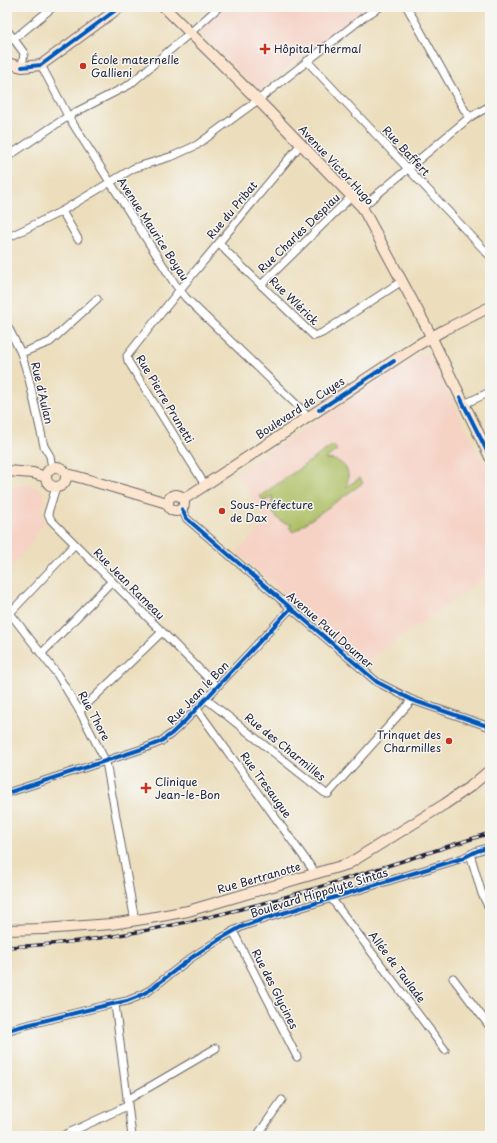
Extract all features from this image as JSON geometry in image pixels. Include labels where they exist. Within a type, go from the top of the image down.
[{"type":"street","points":[[14,39],[53,7]]},
{"type":"street","points":[[7,62],[22,67],[41,65],[120,7]]},
{"type":"street","name":"Avenue Victor Hugo","points":[[164,7],[258,100],[362,207],[431,337],[490,457]]},
{"type":"street","points":[[7,156],[68,116],[129,86],[219,7]]},
{"type":"street","points":[[7,238],[62,211],[134,168],[174,156],[197,145],[258,100],[364,17],[380,7]]},
{"type":"street","points":[[407,7],[470,117]]},
{"type":"street","points":[[7,30],[24,53],[22,67]]},
{"type":"street","name":"Rue Baffert","points":[[307,61],[490,256]]},
{"type":"street","name":"Avenue Maurice Boyau","points":[[41,65],[68,116],[180,290],[301,409],[308,418]]},
{"type":"street","points":[[362,207],[470,117],[490,106]]},
{"type":"street","name":"Rue du Pribat","points":[[180,290],[301,144]]},
{"type":"street","name":"Rue Charles Despiau","points":[[261,285],[352,196]]},
{"type":"street","points":[[62,211],[78,239]]},
{"type":"street","name":"Rue Wlérick","points":[[220,243],[314,336],[322,333],[402,281]]},
{"type":"street","name":"Rue Pierre Prunetti","points":[[180,290],[128,353],[127,358],[205,485]]},
{"type":"street","points":[[21,353],[50,342],[98,299]]},
{"type":"street","name":"Boulevard de Cuyes","points":[[183,504],[205,485],[431,337],[490,307]]},
{"type":"street","name":"Rue d'Aulan","points":[[7,325],[21,353],[29,379],[40,433],[44,446],[50,456],[52,468]]},
{"type":"street","points":[[464,404],[490,392]]},
{"type":"street","points":[[55,467],[61,469],[66,477],[64,483],[56,487],[48,483],[46,477],[48,472],[55,467]]},
{"type":"street","points":[[7,471],[33,473],[46,477]]},
{"type":"street","points":[[66,477],[71,475],[167,503],[169,497],[174,494],[180,495],[183,504]]},
{"type":"street","name":"Rue Jean Rameau","points":[[56,487],[48,513],[50,520],[217,687]]},
{"type":"street","name":"Avenue Paul Doumer","points":[[183,504],[186,518],[377,682],[412,700],[490,727]]},
{"type":"street","points":[[8,612],[74,545]]},
{"type":"street","points":[[42,653],[111,582]]},
{"type":"street","name":"Rue Jean le Bon","points":[[7,793],[106,762],[160,742],[171,734],[197,709],[291,608]]},
{"type":"street","name":"Rue Thore","points":[[8,612],[58,674],[106,762],[135,921]]},
{"type":"street","points":[[79,710],[83,708],[162,632]]},
{"type":"street","name":"Rue des Charmilles","points":[[206,699],[328,794],[412,700]]},
{"type":"street","name":"Rue Tresaugue","points":[[197,709],[316,874]]},
{"type":"street","name":"Rue Bertranotte","points":[[7,930],[111,924],[188,911],[348,864],[455,797],[490,770]]},
{"type":"street","name":"Boulevard Hippolyte Sintas","points":[[7,1031],[102,1006],[127,1002],[150,990],[191,958],[233,931],[267,918],[463,858],[490,847]]},
{"type":"street","points":[[470,854],[482,894],[490,910]]},
{"type":"street","name":"Allée de Taulade","points":[[331,898],[445,1050]]},
{"type":"street","name":"Rue des Glycines","points":[[233,931],[297,1057]]},
{"type":"street","points":[[453,978],[490,1026]]},
{"type":"street","points":[[115,1004],[132,1136]]},
{"type":"street","points":[[62,1136],[127,1103],[216,1048]]},
{"type":"street","points":[[257,1136],[282,1100]]},
{"type":"shaded area","name":"Hôpital Thermal","points":[[223,7],[370,7],[257,89],[225,58],[198,28]]},
{"type":"shaded area","points":[[421,354],[429,355],[490,476],[490,574],[363,664],[237,552],[267,521],[236,473]]},
{"type":"shaded area","points":[[30,484],[41,490],[45,500],[41,514],[45,521],[26,550],[7,571],[7,488]]},
{"type":"green space","points":[[333,445],[337,450],[325,459],[331,459],[341,463],[347,470],[348,481],[346,487],[360,478],[363,483],[293,532],[289,527],[292,524],[282,522],[275,515],[272,506],[273,496],[264,502],[260,496]]},
{"type":"railway","points":[[7,947],[69,942],[131,933],[192,921],[312,889],[490,833]]},
{"type":"cycle path","points":[[22,67],[41,65],[120,7]]},
{"type":"cycle path","points":[[319,410],[394,361]]},
{"type":"cycle path","points":[[460,397],[490,457]]},
{"type":"cycle path","points":[[182,509],[186,518],[377,682],[412,700],[490,727]]},
{"type":"cycle path","points":[[7,793],[160,742],[185,721],[291,608]]},
{"type":"cycle path","points":[[7,1031],[127,1001],[150,990],[191,958],[241,927],[463,858],[477,851],[490,847]]},
{"type":"place","name":"Hôpital Thermal","points":[[265,49]]},
{"type":"place","name":"École maternelle Gallieni","points":[[83,66]]},
{"type":"place","name":"Sous-Préfecture de Dax","points":[[222,511]]},
{"type":"place","name":"Trinquet des Charmilles","points":[[449,741]]},
{"type":"place","name":"Clinique Jean-le-Bon","points":[[146,788]]}]
